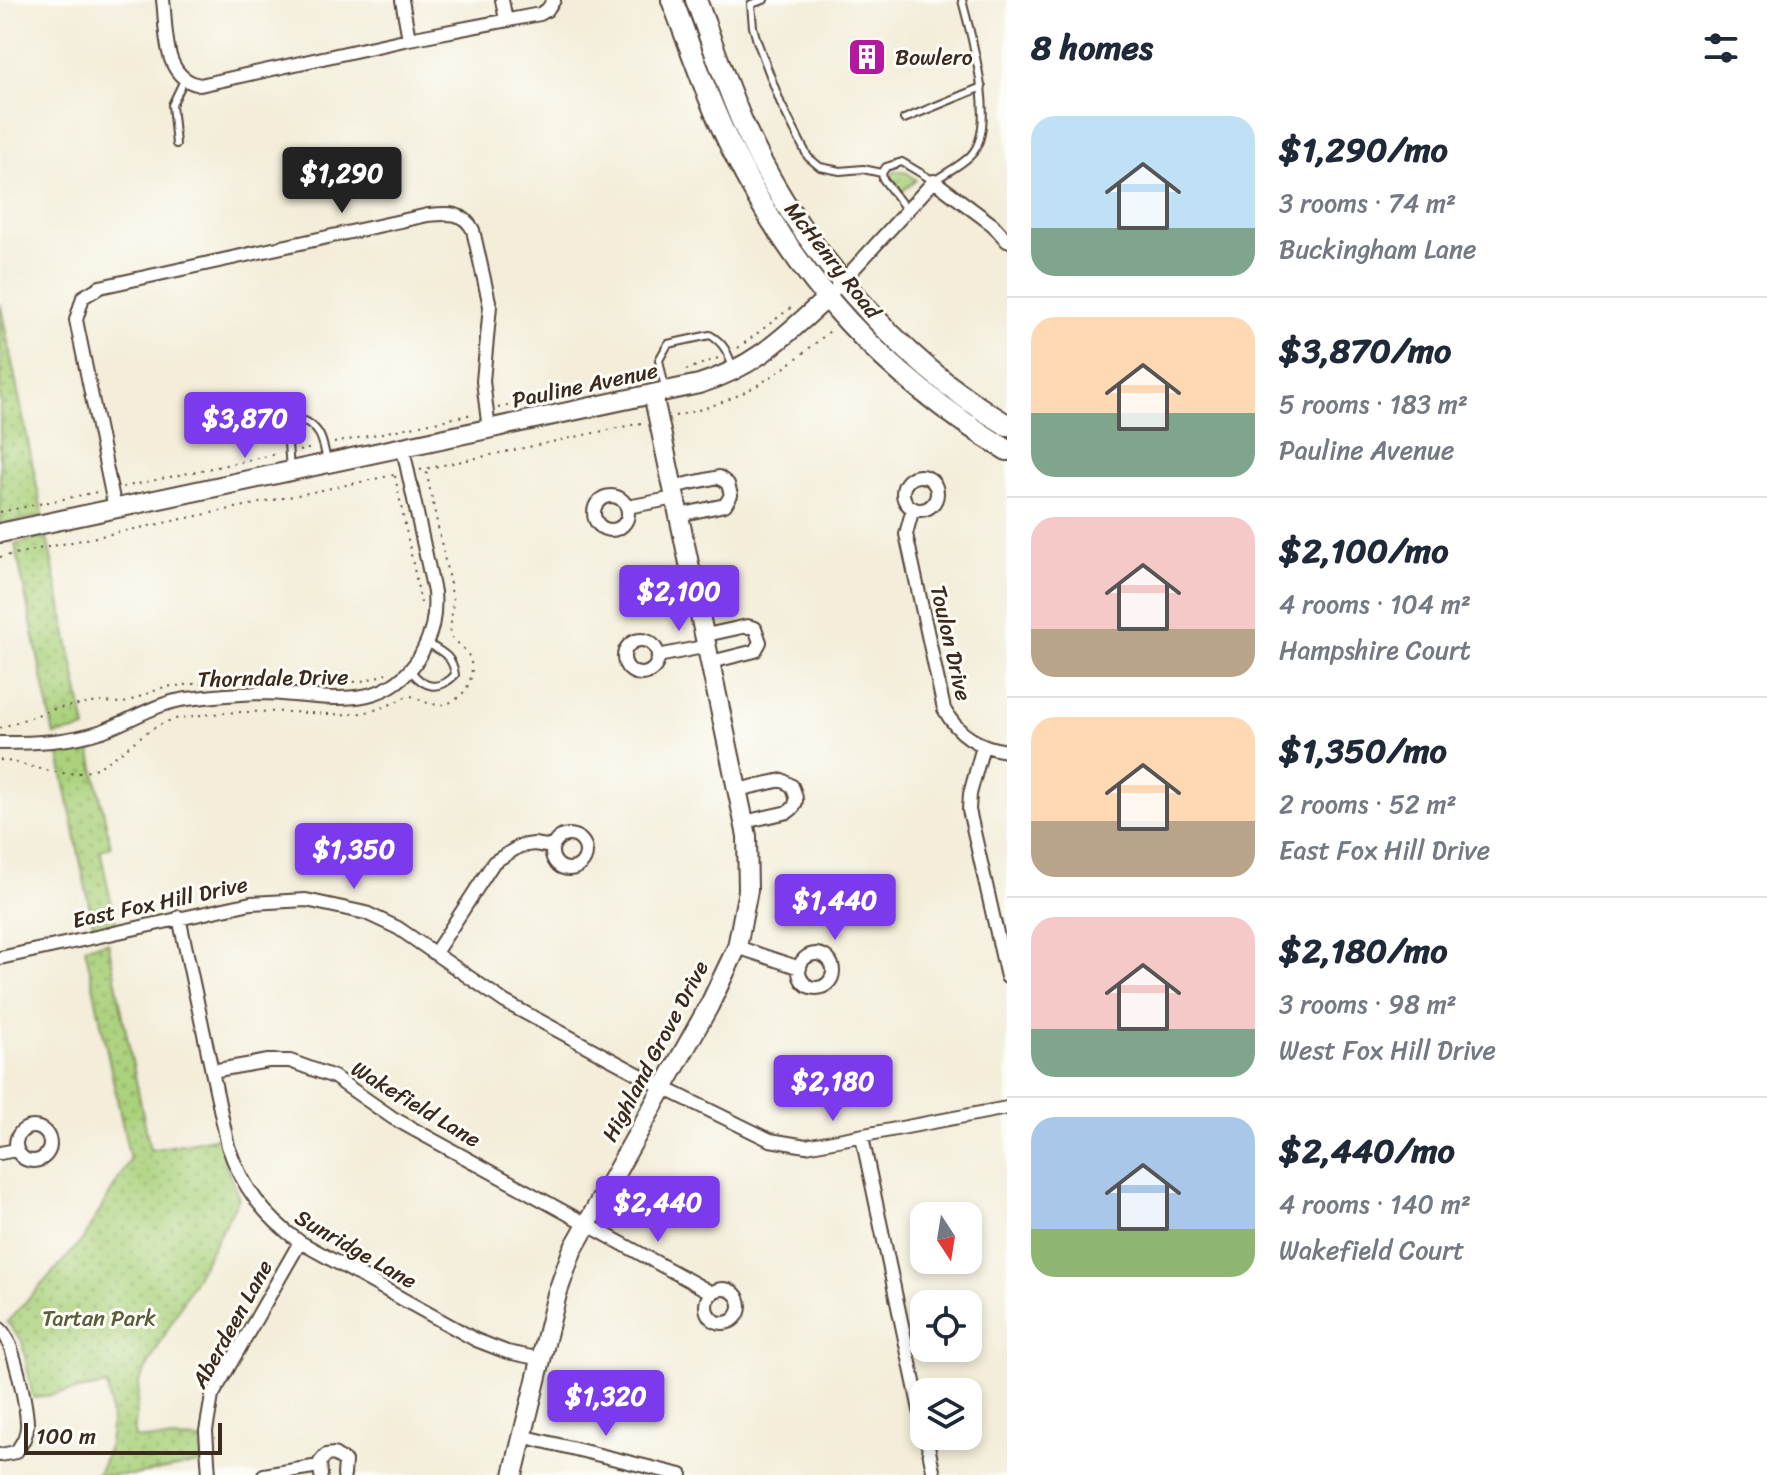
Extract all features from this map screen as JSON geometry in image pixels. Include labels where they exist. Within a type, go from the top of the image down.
[{"type":"main road","name":"McHenry Road","points":[[672,0],[733,152],[774,227],[846,321],[893,368],[1007,450]]},
{"type":"main road","name":"McHenry Road","points":[[696,0],[745,126],[767,170],[819,254],[886,330],[960,393],[1007,425]]},
{"type":"street","points":[[163,0],[173,68],[184,80],[200,85],[540,14],[554,0]]},
{"type":"street","points":[[402,0],[409,39]]},
{"type":"street","points":[[502,0],[506,20]]},
{"type":"street","points":[[828,297],[934,181],[993,225],[1007,241]]},
{"type":"street","points":[[115,509],[76,320],[83,297],[100,287],[428,215],[454,213],[467,219],[473,230],[490,306],[483,381],[489,430]]},
{"type":"street","name":"Pauline Avenue","points":[[0,533],[489,430],[660,387],[699,384],[735,372],[772,348],[828,297]]},
{"type":"street","name":"Highland Grove Drive","points":[[513,1475],[557,1294],[572,1251],[709,1006],[737,947],[748,890],[747,836],[658,420],[660,387]]},
{"type":"street","name":"Thorndale Drive","points":[[0,743],[69,740],[101,731],[160,704],[187,699],[260,693],[358,698],[399,682],[411,671],[427,643],[435,612],[434,592],[403,449]]},
{"type":"street","points":[[627,507],[675,500]]},
{"type":"street","name":"Toulon Drive","points":[[913,508],[906,534],[941,701],[953,725],[964,737],[983,746],[1007,751]]},
{"type":"street","points":[[658,656],[708,648]]},
{"type":"street","points":[[983,746],[970,794],[969,810],[1007,977]]},
{"type":"street","points":[[737,790],[782,780],[792,786],[797,801],[788,812],[744,822]]},
{"type":"street","points":[[435,953],[494,862],[520,846],[534,844],[553,847]]},
{"type":"street","name":"East Fox Hill Drive","points":[[0,958],[251,903],[306,900],[366,913],[398,928],[505,1002],[664,1088],[770,1140],[806,1146],[1007,1108]]},
{"type":"street","name":"Sunridge Lane","points":[[179,917],[237,1174],[255,1201],[276,1225],[300,1242],[476,1340],[507,1352],[541,1359]]},
{"type":"street","points":[[737,947],[800,968]]},
{"type":"street","name":"Wakefield Lane","points":[[212,1071],[268,1061],[290,1061],[334,1077],[393,1118],[712,1293]]},
{"type":"street","points":[[862,1137],[913,1378]]},
{"type":"street","points":[[0,1153],[16,1150]]},
{"type":"street","name":"Aberdeen Lane","points":[[209,1475],[206,1431],[212,1396],[300,1242]]},
{"type":"street","points":[[0,1329],[5,1332],[11,1346],[28,1423],[25,1440],[16,1452],[0,1455]]},
{"type":"street","points":[[522,1436],[681,1475]]},
{"type":"street","points":[[929,1450],[934,1475]]},
{"type":"street","points":[[264,1475],[320,1471],[326,1455],[334,1454],[345,1461],[344,1475]]},
{"type":"lane","points":[[764,0],[751,4],[753,27],[781,104],[801,147],[820,167],[882,173],[906,209]]},
{"type":"lane","points":[[882,173],[886,167],[902,162],[934,181],[971,156],[981,140],[982,87],[962,0]]},
{"type":"lane","points":[[176,144],[172,105],[184,80]]},
{"type":"lane","points":[[904,119],[982,87]]},
{"type":"lane","points":[[660,387],[659,360],[668,344],[710,335],[720,340],[735,372]]},
{"type":"lane","points":[[290,472],[287,430],[305,421],[321,436],[328,464]]},
{"type":"lane","points":[[411,671],[418,680],[430,686],[445,685],[455,675],[454,664],[448,655],[427,643]]},
{"type":"path","points":[[0,512],[487,410],[660,387],[672,374],[728,353],[758,335],[794,306]]},
{"type":"path","points":[[408,472],[712,407],[755,388],[782,371],[832,329]]},
{"type":"path","points":[[0,557],[394,475],[422,609]]},
{"type":"path","points":[[325,683],[363,681],[393,668]]},
{"type":"path","points":[[0,728],[57,708],[95,703]]},
{"type":"path","points":[[0,760],[60,773],[81,772],[107,760],[150,729],[167,721],[203,715],[289,712]]},
{"type":"green space","points":[[896,171],[905,171],[916,180],[900,193],[889,176]]},
{"type":"green space","points":[[0,303],[43,516],[0,524]]},
{"type":"green space","points":[[47,537],[86,729],[54,735],[15,544]]},
{"type":"green space","points":[[89,744],[111,847],[100,850],[116,924],[94,929],[58,750]]},
{"type":"green space","name":"Tartan Park","points":[[108,942],[150,1150],[220,1137],[225,1162],[239,1198],[139,1382],[134,1438],[201,1440],[202,1463],[134,1475],[97,1475],[107,1453],[111,1431],[107,1385],[33,1398],[22,1341],[7,1322],[81,1242],[130,1160],[85,947]]},
{"type":"place","name":"Bowlero","points":[[867,57]]}]
